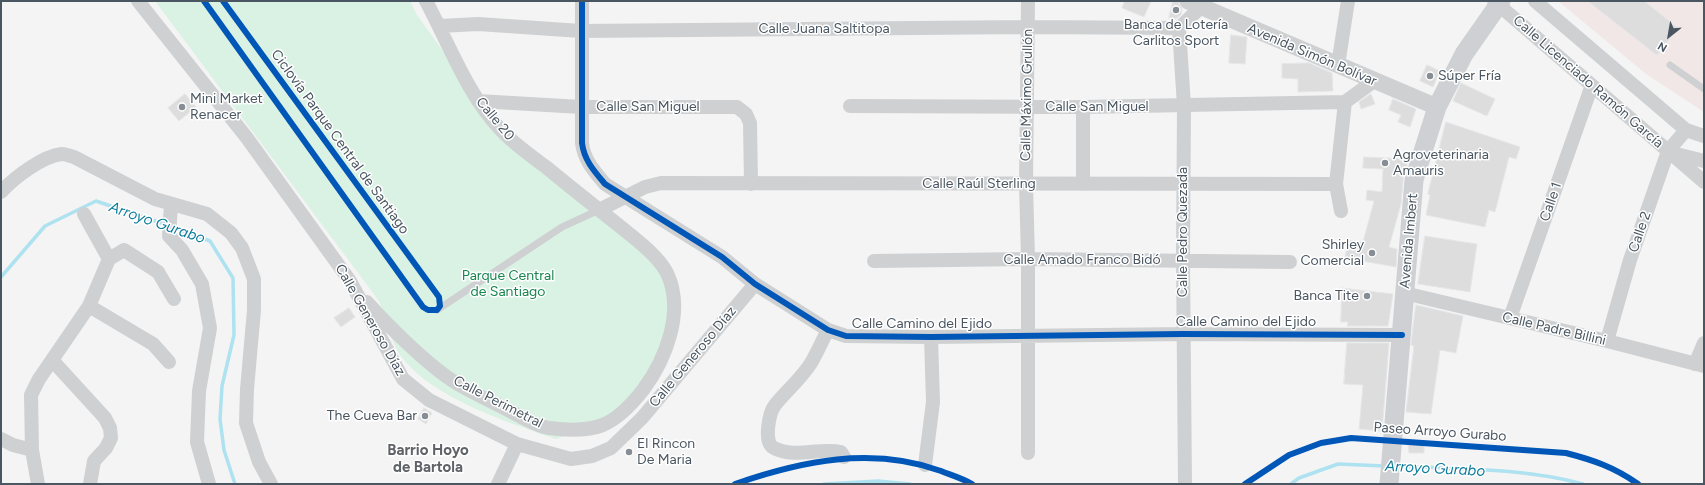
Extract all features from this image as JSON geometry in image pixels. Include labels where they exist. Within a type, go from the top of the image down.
[{"type":"main road","name":"Avenida Imbert","points":[[1389,484],[1414,180],[1437,107],[1464,54],[1498,2]]},
{"type":"street","name":"Calle Generoso Díaz","points":[[138,1],[247,138],[350,281],[403,379],[429,400],[517,444],[571,459],[597,455],[611,448],[642,418],[755,284]]},
{"type":"street","name":"Calle 20","points":[[426,1],[478,101],[495,124],[514,142],[599,210]]},
{"type":"street","name":"Calle Camino del Ejido","points":[[582,1],[581,107],[582,143],[586,161],[605,184],[722,257],[755,284],[828,330],[846,336],[931,337],[1183,334],[1402,335]]},
{"type":"street","name":"Calle Máximo Grullón","points":[[1028,1],[1026,184],[1028,260],[1028,453]]},
{"type":"street","points":[[1338,65],[1348,1]]},
{"type":"street","name":"Calle Licenciado Ramón García","points":[[1535,1],[1686,130],[1704,136]]},
{"type":"street","name":"Calle Licenciado Ramón García","points":[[1498,2],[1668,152],[1704,161]]},
{"type":"street","points":[[1178,28],[1195,4]]},
{"type":"street","name":"Avenida Simón Bolívar","points":[[1195,4],[1437,107]]},
{"type":"street","name":"Calle Juana Saltitopa","points":[[440,26],[478,24],[581,31],[1028,27],[1178,28]]},
{"type":"street","name":"Calle Pedro Quezada","points":[[1178,28],[1184,106],[1183,334],[1185,484]]},
{"type":"street","points":[[1341,210],[1336,184],[1345,102],[1374,81]]},
{"type":"street","name":"Calle 1","points":[[1510,318],[1592,86]]},
{"type":"street","name":"Calle San Miguel","points":[[478,101],[581,107],[737,107],[746,114],[750,123],[751,184]]},
{"type":"street","name":"Calle San Miguel","points":[[850,106],[1083,107],[1345,102]]},
{"type":"street","points":[[1083,107],[1083,184]]},
{"type":"street","name":"Calle 2","points":[[1607,341],[1630,260],[1668,152],[1686,130]]},
{"type":"street","points":[[1668,152],[1704,182]]},
{"type":"street","points":[[1,192],[16,176],[42,161],[62,154],[74,157],[155,199],[169,217],[168,236],[182,250],[202,284],[210,328],[199,391],[197,442],[209,484]]},
{"type":"street","name":"Calle Raúl Sterling","points":[[599,210],[646,187],[661,184],[1336,184]]},
{"type":"street","name":"Calle Perimetral","points":[[350,281],[394,330],[451,380],[546,428],[570,430],[596,429],[609,423],[621,414],[645,387],[668,343],[675,311],[673,293],[667,272],[641,243],[599,210]]},
{"type":"street","points":[[84,214],[109,259]]},
{"type":"street","points":[[169,217],[207,214],[231,232],[242,248],[254,279],[254,310],[247,389],[246,423],[259,462],[271,484]]},
{"type":"street","points":[[38,484],[32,450],[31,395],[52,360],[89,306],[109,259],[124,250],[143,261],[158,272],[174,299]]},
{"type":"street","name":"Calle Amado Franco Bidó","points":[[874,261],[1183,260],[1290,262]]},
{"type":"street","name":"Calle Padre Billini","points":[[1404,293],[1607,341],[1700,365]]},
{"type":"street","points":[[89,306],[153,344],[169,362]]},
{"type":"street","points":[[828,330],[811,363],[800,379],[774,407],[767,435],[769,444],[776,449],[796,454],[834,451],[841,452],[844,457]]},
{"type":"street","points":[[924,465],[934,402],[931,337]]},
{"type":"street","points":[[1700,365],[1704,343]]},
{"type":"street","points":[[52,360],[105,418],[110,428],[111,438],[106,448],[94,461],[90,484]]},
{"type":"street","points":[[1,439],[32,450]]},
{"type":"street","points":[[498,484],[517,444]]},
{"type":"lane","points":[[1670,65],[1704,89]]},
{"type":"lane","points":[[437,310],[562,227],[599,210]]},
{"type":"shaded area","points":[[1558,1],[1704,1],[1704,112],[1646,74]]},
{"type":"green space","name":"Parque Central de Santiago","points":[[155,1],[410,1],[417,15],[492,119],[667,272],[668,343],[653,374],[614,412],[582,430],[556,439],[515,425],[471,407],[431,384],[414,370],[400,355],[379,301]]},
{"type":"building","points":[[1125,1],[1151,1],[1144,17],[1122,8]]},
{"type":"building","name":"Banca de Lotería Carlitos Sport","points":[[1173,1],[1178,1],[1182,9],[1181,15],[1176,19],[1169,18]]},
{"type":"building","points":[[1588,1],[1644,1],[1678,28],[1657,55]]},
{"type":"building","points":[[1231,35],[1247,37],[1245,64],[1229,63]]},
{"type":"building","points":[[1309,63],[1332,73],[1333,91],[1298,92],[1298,79],[1282,78],[1282,64]]},
{"type":"building","name":"Súper Fría","points":[[1427,65],[1440,71],[1433,87],[1420,81]]},
{"type":"building","points":[[1461,83],[1495,99],[1487,116],[1453,101]]},
{"type":"building","name":"Mini Market Renacer","points":[[185,94],[196,107],[179,121],[168,108]]},
{"type":"building","points":[[1371,94],[1375,104],[1361,109],[1359,102]]},
{"type":"building","points":[[1393,99],[1416,109],[1410,127],[1398,122],[1401,115],[1389,110]]},
{"type":"building","points":[[1446,122],[1520,147],[1516,159],[1509,157],[1495,212],[1489,210],[1485,227],[1426,215],[1430,195],[1428,194]]},
{"type":"building","points":[[1364,157],[1407,159],[1407,167],[1406,170],[1404,170],[1401,204],[1389,247],[1397,249],[1396,267],[1345,258],[1348,240],[1363,242],[1374,201],[1366,200],[1367,190],[1382,192],[1383,169],[1363,168]]},
{"type":"building","points":[[1425,236],[1477,244],[1470,292],[1418,284]]},
{"type":"building","points":[[1342,288],[1393,294],[1388,326],[1347,326],[1348,322],[1341,322]]},
{"type":"building","points":[[1416,305],[1463,316],[1456,353],[1440,350],[1431,414],[1406,412],[1414,346],[1411,345]]},
{"type":"building","points":[[349,308],[355,317],[341,327],[334,318]]},
{"type":"building","points":[[1347,343],[1389,343],[1382,431],[1359,429],[1363,385],[1344,384]]},
{"type":"building","name":"The Cueva Bar","points":[[424,408],[432,413],[426,424],[418,419]]},
{"type":"building","points":[[1424,443],[1424,453],[1409,453],[1408,444]]},
{"type":"waterway","name":"Arroyo Gurabo","points":[[1,277],[45,226],[96,201],[167,225]]},
{"type":"waterway","name":"Arroyo Gurabo","points":[[173,227],[210,241],[233,278],[234,335],[222,386],[220,419],[224,450],[235,484]]},
{"type":"waterway","name":"Arroyo Gurabo","points":[[1291,484],[1299,478],[1338,464],[1385,466]]},
{"type":"waterway","name":"Arroyo Gurabo","points":[[1396,466],[1514,472],[1583,484]]},
{"type":"waterway","name":"Arroyo Gurabo","points":[[824,484],[878,481],[910,484]]},
{"type":"cycle path","name":"Ciclovía Parque Central de Santiago","points":[[204,1],[423,307],[428,310],[437,310],[440,306],[439,297],[223,1]]},
{"type":"cycle path","points":[[582,1],[582,143],[587,160],[593,170],[605,184],[722,257],[755,284],[828,330],[846,336],[931,337],[1183,334],[1402,335]]},
{"type":"cycle path","name":"Paseo Arroyo Gurabo","points":[[1245,484],[1289,455],[1321,443],[1351,438],[1566,453],[1603,465],[1638,484]]},
{"type":"cycle path","points":[[735,484],[811,463],[863,458],[889,459],[915,463],[941,471],[972,484]]},
{"type":"place","name":"Banca de Lotería Carlitos Sport","points":[[1176,10]]},
{"type":"place","name":"Súper Fría","points":[[1430,76]]},
{"type":"place","name":"Mini Market Renacer","points":[[182,107]]},
{"type":"place","name":"Agroveterinaria Amauris","points":[[1385,163]]},
{"type":"place","name":"Shirley Comercial","points":[[1372,253]]},
{"type":"place","name":"Banca Tite","points":[[1367,296]]},
{"type":"place","name":"The Cueva Bar","points":[[425,416]]},
{"type":"place","name":"El Rincon De Maria","points":[[629,452]]},
{"type":"district","name":"Barrio Hoyo de Bartola","points":[[428,460]]}]
